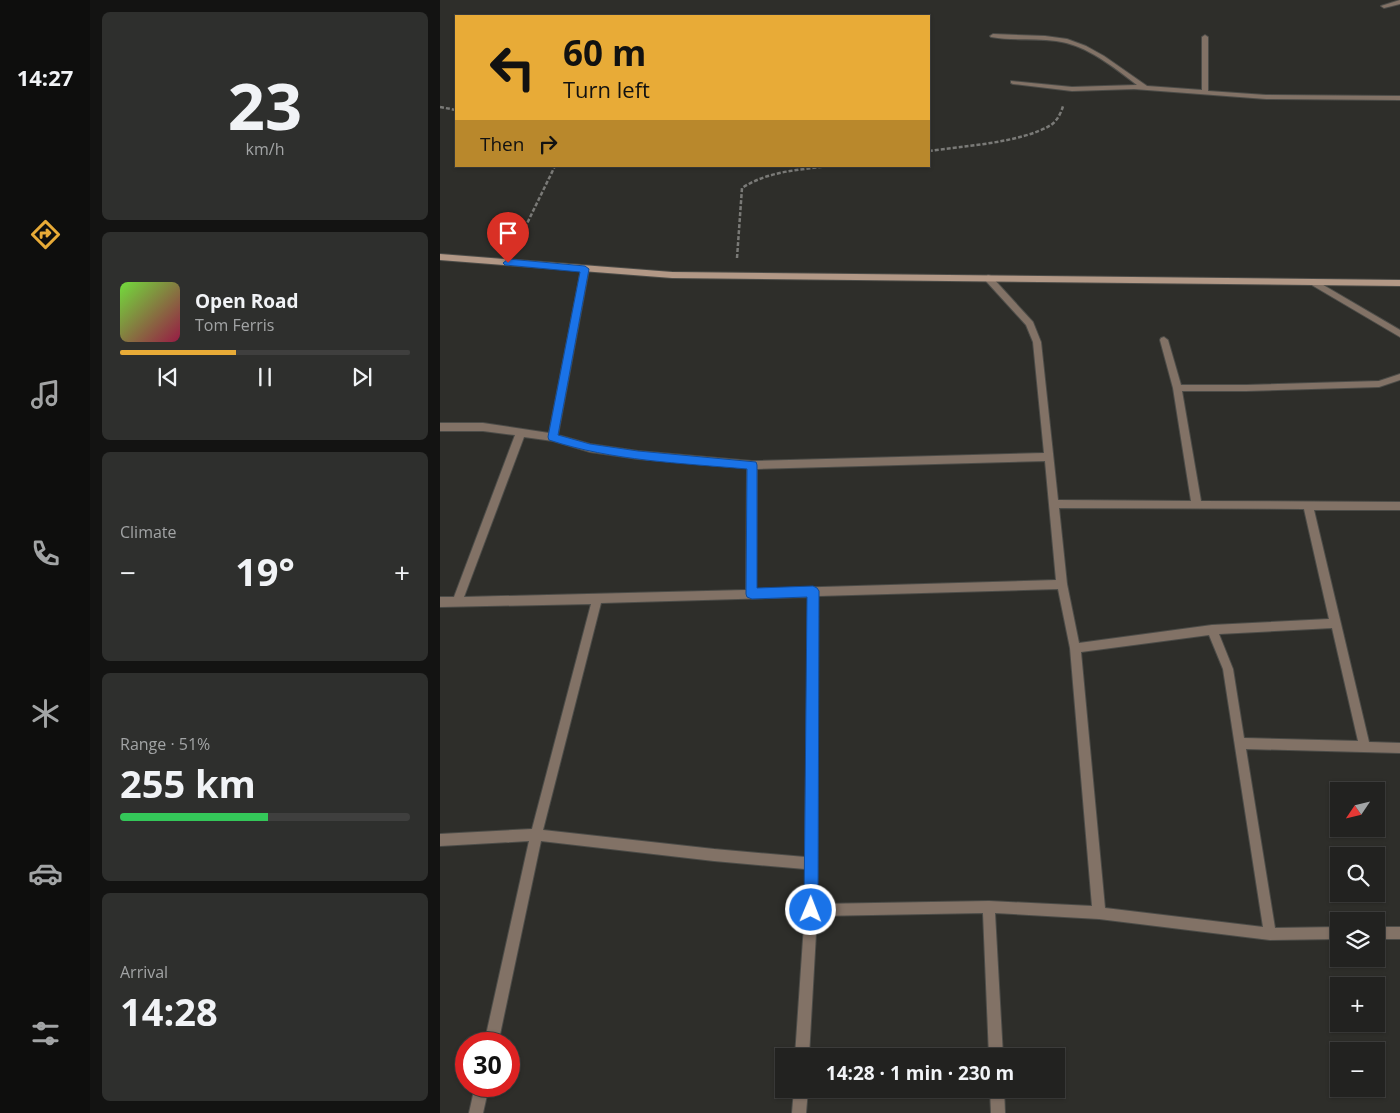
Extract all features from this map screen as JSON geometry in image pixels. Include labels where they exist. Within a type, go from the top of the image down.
[{"type":"street","points":[[1384,6],[1400,2]]},
{"type":"street","points":[[992,36],[1052,39],[1073,43],[1112,64],[1145,87]]},
{"type":"street","points":[[1205,37],[1205,92]]},
{"type":"street","points":[[1013,82],[1072,89],[1145,87],[1266,96],[1400,98]]},
{"type":"street","points":[[440,257],[672,275],[1400,283]]},
{"type":"street","points":[[553,437],[585,269]]},
{"type":"street","points":[[988,278],[1030,324],[1037,342],[1062,584],[1075,648],[1099,914]]},
{"type":"street","points":[[1313,282],[1400,334]]},
{"type":"street","points":[[1164,340],[1177,388],[1198,505]]},
{"type":"street","points":[[1177,388],[1379,384],[1400,377]]},
{"type":"street","points":[[440,427],[483,427],[553,437],[590,448],[638,455],[752,465],[1050,457]]},
{"type":"street","points":[[457,602],[521,432]]},
{"type":"street","points":[[752,465],[752,594]]},
{"type":"street","points":[[1054,504],[1400,506]]},
{"type":"street","points":[[1308,506],[1365,747]]},
{"type":"street","points":[[440,602],[597,599],[1062,584]]},
{"type":"street","points":[[802,1048],[811,910],[813,591]]},
{"type":"street","points":[[494,1032],[536,835],[597,599]]},
{"type":"street","points":[[1075,648],[1212,630],[1336,623]]},
{"type":"street","points":[[1212,630],[1228,669],[1270,934]]},
{"type":"street","points":[[1240,743],[1400,748]]},
{"type":"street","points":[[440,840],[536,835],[714,855],[811,862]]},
{"type":"street","points":[[811,910],[989,906],[1099,914],[1270,934],[1330,933]]},
{"type":"street","points":[[989,906],[996,1048]]},
{"type":"street","points":[[1385,933],[1400,932]]},
{"type":"street","points":[[476,1113],[480,1097]]},
{"type":"street","points":[[799,1113],[800,1098]]},
{"type":"street","points":[[997,1098],[998,1113]]},
{"type":"path","points":[[930,151],[1036,133],[1053,124],[1060,116],[1072,89]]},
{"type":"path","points":[[440,108],[455,110]]},
{"type":"path","points":[[508,263],[556,167]]},
{"type":"path","points":[[736,276],[742,188],[764,176],[822,167]]},
{"type":"route","points":[[508,263],[585,269],[553,437],[590,448],[638,455],[752,465],[752,594],[813,591],[811,910]]}]
